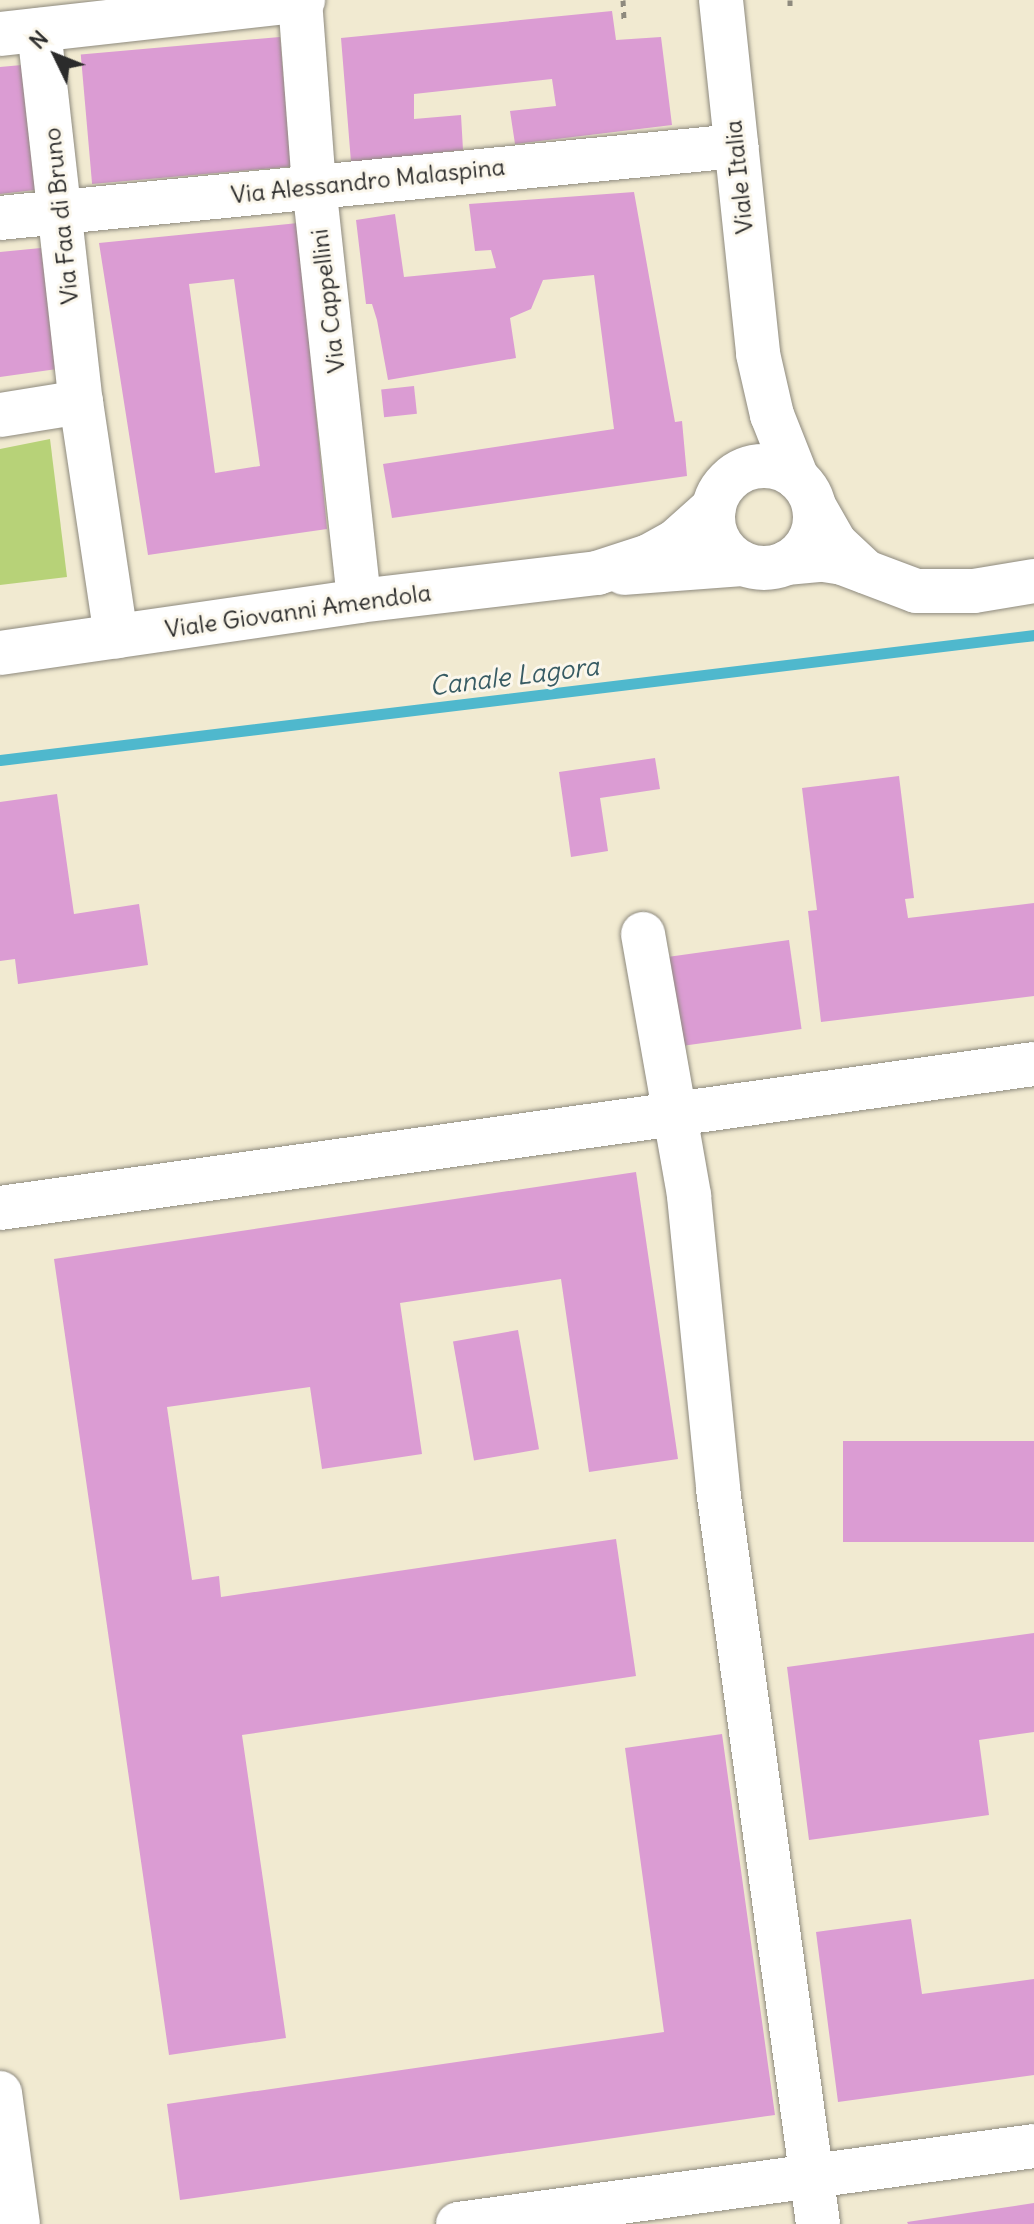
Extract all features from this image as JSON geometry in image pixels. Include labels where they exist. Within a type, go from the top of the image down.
[{"type":"street","points":[[20,32],[302,0]]},
{"type":"street","name":"Via Cappellini","points":[[302,0],[314,185],[359,601]]},
{"type":"street","name":"Viale Italia","points":[[721,0],[758,354],[772,415],[806,492],[835,543],[866,572]]},
{"type":"street","name":"Via Faa di Bruno","points":[[20,32],[61,212],[81,402],[116,636]]},
{"type":"street","name":"Via Alessandro Malaspina","points":[[0,218],[736,146]]},
{"type":"street","name":"Viale Italia","points":[[724,491],[754,407],[758,354]]},
{"type":"street","points":[[0,415],[81,402]]},
{"type":"street","points":[[767,466],[783,469],[806,492],[810,539],[765,564],[732,557],[716,535],[724,491],[767,466]]},
{"type":"street","name":"Viale Giovanni Amendola","points":[[597,573],[649,556],[676,541],[724,491]]},
{"type":"street","name":"Viale Giovanni Amendola","points":[[0,653],[359,601],[597,573],[672,573],[824,560],[916,591],[974,591],[1034,581]]},
{"type":"street","points":[[643,934],[689,1196],[718,1489],[818,2224]]},
{"type":"street","points":[[0,1208],[1034,1064]]},
{"type":"street","points":[[0,2093],[18,2224]]},
{"type":"street","points":[[458,2224],[1034,2146]]},
{"type":"path","points":[[623,0],[624,22]]},
{"type":"green space","points":[[50,439],[67,577],[0,585],[0,449]]},
{"type":"building","points":[[612,11],[616,40],[661,37],[672,125],[515,144],[510,111],[556,106],[552,79],[414,94],[414,119],[461,115],[463,150],[351,162],[341,38]]},
{"type":"building","points":[[280,37],[291,167],[92,184],[81,54]]},
{"type":"building","points":[[22,65],[35,190],[0,194],[0,67]]},
{"type":"building","points":[[634,192],[675,422],[682,421],[687,476],[392,518],[383,464],[614,429],[594,275],[543,280],[531,309],[510,318],[516,358],[388,380],[377,320],[372,304],[366,304],[356,220],[395,214],[404,277],[496,268],[491,250],[475,251],[469,204]]},
{"type":"building","points":[[298,223],[327,529],[148,555],[99,243]],"holes":[[[234,279],[260,466],[215,473],[189,284]]]},
{"type":"building","points":[[41,248],[57,369],[0,377],[0,252]]},
{"type":"building","points":[[414,386],[417,414],[384,417],[381,389]]},
{"type":"building","points":[[655,758],[660,789],[600,798],[608,851],[571,857],[559,772]]},
{"type":"building","points":[[899,776],[914,898],[905,899],[908,918],[1034,903],[1034,996],[821,1022],[808,911],[817,910],[802,788]]},
{"type":"building","points":[[57,794],[74,914],[139,904],[148,965],[18,984],[15,959],[0,961],[0,802]]},
{"type":"building","points":[[789,940],[802,1029],[682,1046],[669,957]]},
{"type":"building","points":[[636,1172],[678,1459],[589,1472],[561,1279],[400,1303],[422,1454],[322,1469],[310,1387],[167,1407],[192,1580],[219,1576],[221,1597],[616,1539],[636,1676],[242,1735],[286,2038],[169,2055],[54,1259]]},
{"type":"building","points":[[518,1330],[539,1449],[474,1461],[453,1341]]},
{"type":"building","points":[[843,1441],[1034,1441],[1034,1542],[843,1542]]},
{"type":"building","points":[[1034,1633],[1034,1732],[979,1740],[989,1815],[809,1840],[787,1667]]},
{"type":"building","points":[[722,1734],[775,2115],[180,2200],[167,2104],[664,2032],[625,1748]]},
{"type":"building","points":[[911,1919],[922,1994],[1034,1979],[1034,2075],[838,2102],[816,1932]]},
{"type":"building","points":[[1034,2203],[1034,2224],[907,2222]]},
{"type":"waterway","name":"Canale Lagora","points":[[0,760],[1034,635]]}]
